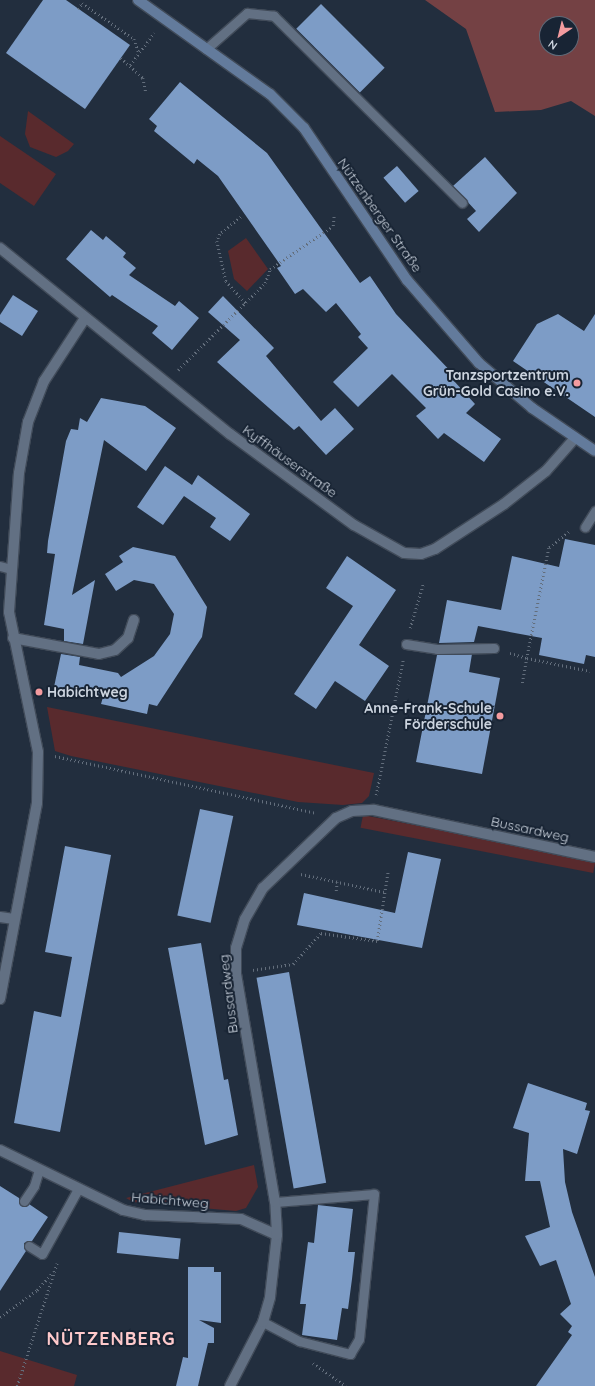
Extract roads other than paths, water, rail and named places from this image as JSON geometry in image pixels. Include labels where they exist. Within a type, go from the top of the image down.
[{"type":"street","name":"Nützenberger Straße","points":[[138,0],[270,94],[304,128],[407,280],[479,363],[501,384],[595,451]]},
{"type":"street","name":"Kyffhäuserstraße","points":[[0,248],[164,382],[354,525],[390,547],[410,554],[435,549],[523,490],[558,460],[575,438]]},
{"type":"street","points":[[0,999],[37,803],[38,752],[12,638],[9,612],[19,473],[28,422],[44,381],[85,318]]},
{"type":"street","points":[[12,638],[99,654],[115,650],[128,638],[134,620]]},
{"type":"street","name":"Bussardweg","points":[[230,1386],[263,1322],[270,1297],[277,1235],[275,1202],[236,973],[236,948],[245,918],[263,888],[336,818],[352,811],[374,810],[595,857]]},
{"type":"street","points":[[0,917],[14,919]]},
{"type":"street","name":"Habichtweg","points":[[0,1150],[123,1210],[145,1215],[241,1219],[277,1235]]},
{"type":"lane","points":[[206,49],[247,13],[274,16],[462,203]]},
{"type":"lane","points":[[585,527],[595,511]]},
{"type":"lane","points":[[0,566],[11,569]]},
{"type":"lane","points":[[406,644],[437,649],[494,648]]},
{"type":"lane","points":[[24,1201],[34,1186],[39,1170]]},
{"type":"lane","points":[[29,1246],[42,1254],[78,1189]]},
{"type":"lane","points":[[263,1322],[299,1341],[350,1354],[359,1339],[374,1194],[275,1202]]},
{"type":"place","name":"Tanzsportzentrum Grün-Gold Casino e.V.","points":[[577,383]]},
{"type":"place","name":"Habichtweg","points":[[39,692]]},
{"type":"place","name":"Anne-Frank-Schule Förderschule","points":[[500,716]]},
{"type":"district","name":"NÜTZENBERG","points":[[111,1339]]}]
